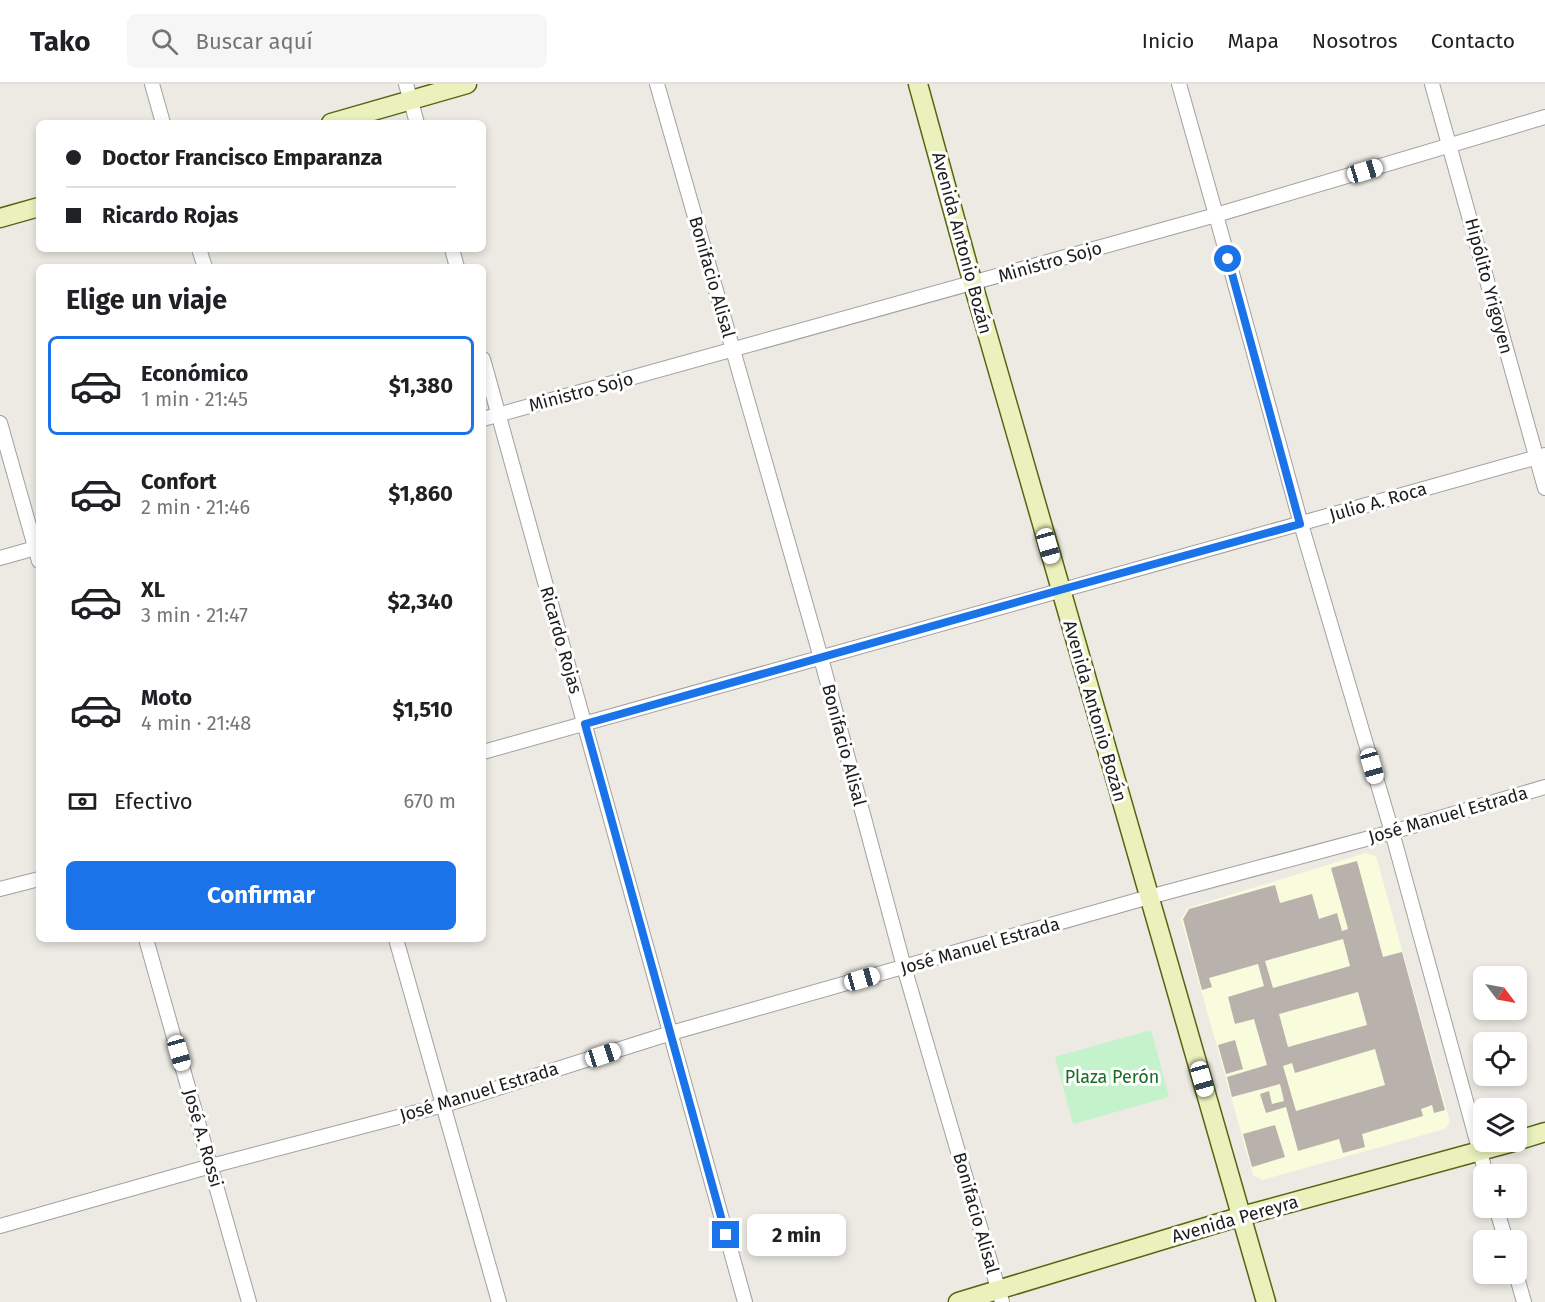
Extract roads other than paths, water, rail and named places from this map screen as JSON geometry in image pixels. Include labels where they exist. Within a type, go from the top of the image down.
[{"type":"main road","points":[[338,120],[408,92],[467,84]]},
{"type":"main road","name":"Avenida Antonio Bozán","points":[[918,84],[1060,590],[1266,1302]]},
{"type":"main road","points":[[0,218],[36,208]]},
{"type":"main road","name":"Avenida Pereyra","points":[[1527,1137],[1545,1132]]},
{"type":"main road","name":"Avenida Pereyra","points":[[958,1302],[1000,1296],[1242,1216],[1475,1152]]},
{"type":"street","points":[[152,84],[162,120]]},
{"type":"street","name":"Bonifacio Alisal","points":[[657,84],[821,658],[904,967],[1000,1296]]},
{"type":"street","points":[[1179,84],[1300,524],[1392,832],[1473,1129]]},
{"type":"street","name":"Hipólito Yrigoyen","points":[[1432,84],[1541,456],[1545,488]]},
{"type":"street","points":[[408,92],[416,120]]},
{"type":"street","name":"Ministro Sojo","points":[[486,418],[1216,215],[1545,117]]},
{"type":"street","name":"Ricardo Rojas","points":[[486,370],[745,1302]]},
{"type":"street","points":[[0,423],[36,545]]},
{"type":"street","name":"Julio A. Roca","points":[[486,751],[1541,456]]},
{"type":"street","points":[[0,558],[36,552]]},
{"type":"street","name":"José Manuel Estrada","points":[[0,1226],[211,1166],[444,1105],[671,1033],[1149,897],[1392,832],[1545,787]]},
{"type":"street","points":[[0,889],[36,880]]},
{"type":"street","name":"José A. Rossi","points":[[147,942],[249,1302]]},
{"type":"street","points":[[397,942],[499,1302]]},
{"type":"street","points":[[1519,1284],[1524,1302]]},
{"type":"park label","name":"Plaza Perón","points":[[1112,1077]]}]
